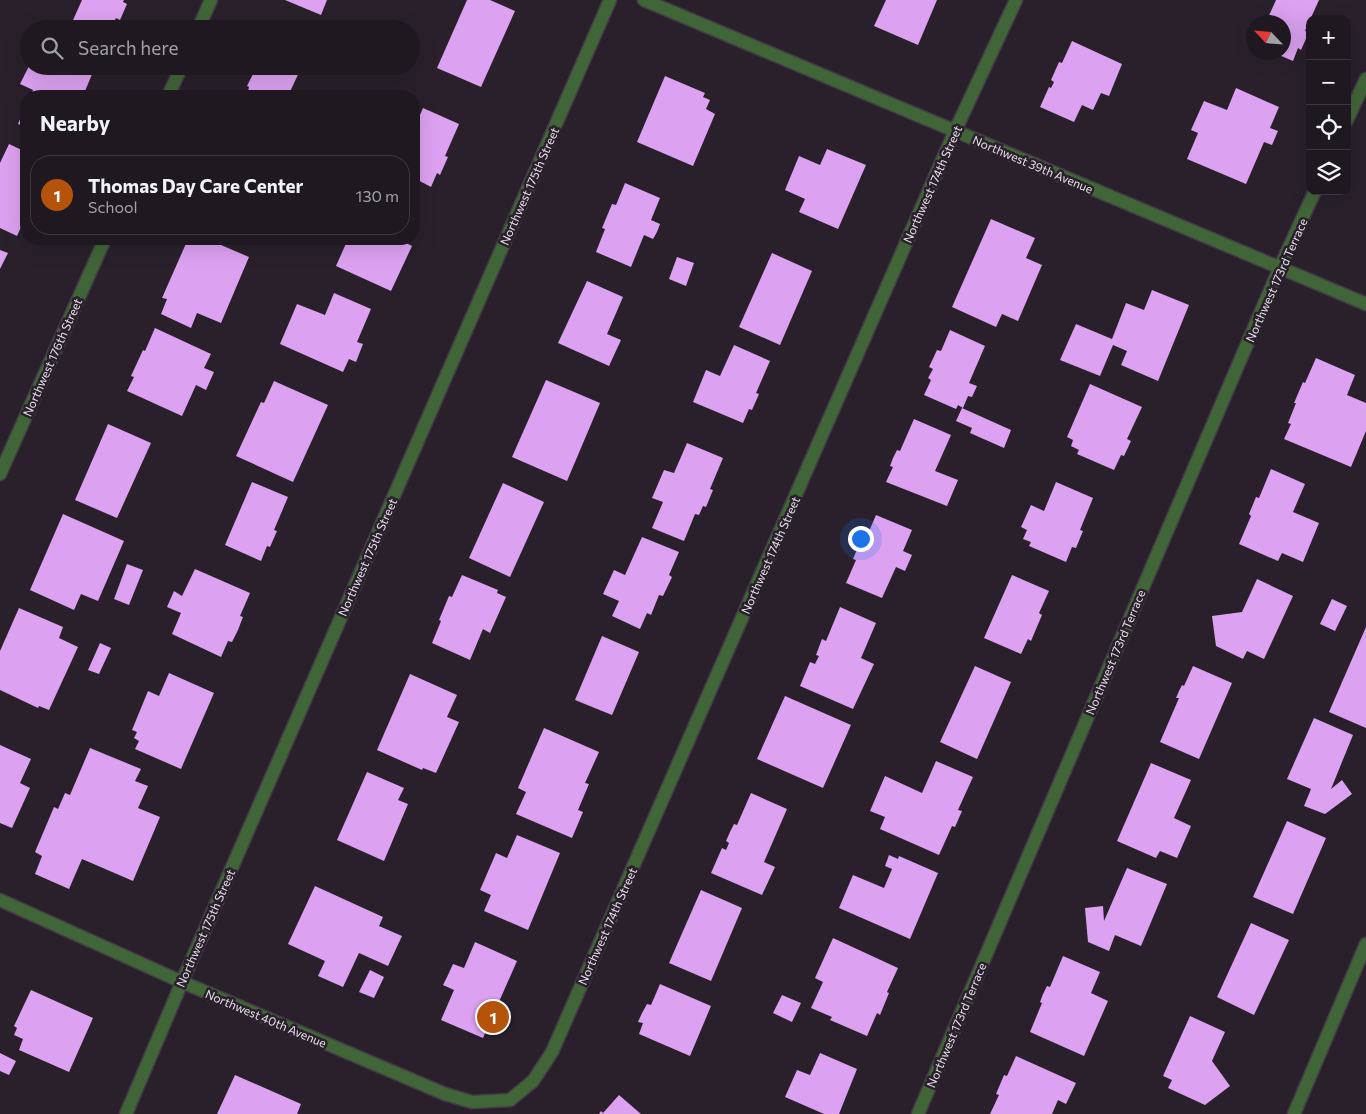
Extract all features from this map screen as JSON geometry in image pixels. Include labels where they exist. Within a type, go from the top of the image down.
[{"type":"street","points":[[202,20],[211,0]]},
{"type":"street","name":"Northwest 175th Street","points":[[126,1114],[610,0]]},
{"type":"street","name":"Northwest 39th Avenue","points":[[644,0],[1366,304]]},
{"type":"street","name":"Northwest 174th Street","points":[[510,1100],[533,1081],[552,1052],[955,131],[1016,0]]},
{"type":"street","points":[[171,90],[178,75]]},
{"type":"street","points":[[1351,111],[1366,79]]},
{"type":"street","name":"Northwest 173rd Terrace","points":[[918,1114],[1280,267],[1313,195]]},
{"type":"street","name":"Northwest 176th Street","points":[[0,474],[102,245]]},
{"type":"street","name":"Northwest 40th Avenue","points":[[0,900],[182,982],[445,1094],[472,1102],[510,1100]]},
{"type":"street","points":[[1294,1114],[1366,944]]},
{"type":"building","points":[[82,0],[124,0],[123,2],[127,4],[120,20],[116,18],[115,20],[73,20]]},
{"type":"building","points":[[285,0],[327,0],[321,15]]},
{"type":"building","points":[[467,0],[490,0],[515,11],[481,87],[437,68]]},
{"type":"building","points":[[886,0],[937,0],[918,45],[874,26]]},
{"type":"building","points":[[1276,0],[1319,0],[1312,15],[1306,15],[1306,39],[1301,50],[1298,48],[1293,61],[1291,60],[1291,15],[1269,15]]},
{"type":"building","points":[[1072,41],[1122,64],[1109,96],[1101,93],[1093,110],[1082,105],[1074,122],[1040,107],[1049,87],[1051,88],[1054,82],[1051,80],[1059,62],[1062,63]]},
{"type":"building","points":[[24,75],[92,75],[85,90],[33,90],[20,84]]},
{"type":"building","points":[[252,75],[298,75],[291,90],[248,90],[249,87],[247,86]]},
{"type":"building","points":[[665,76],[705,93],[703,97],[710,100],[706,109],[715,114],[693,166],[637,142]]},
{"type":"building","points":[[1236,88],[1279,107],[1270,128],[1278,131],[1272,145],[1264,142],[1246,184],[1187,159],[1198,133],[1191,130],[1204,101],[1227,110]]},
{"type":"building","points":[[423,108],[459,124],[445,156],[448,157],[440,175],[437,173],[431,187],[420,181],[420,115]]},
{"type":"building","points":[[9,144],[20,149],[20,229],[17,236],[0,228],[0,163]]},
{"type":"building","points":[[827,149],[866,165],[838,229],[799,212],[805,199],[785,190],[799,156],[820,165]]},
{"type":"building","points":[[625,183],[660,198],[651,220],[660,224],[657,232],[653,239],[644,235],[631,267],[596,252],[605,229],[602,228],[612,204],[616,205]]},
{"type":"building","points":[[991,219],[1035,238],[1026,258],[1042,265],[1018,321],[1002,314],[996,327],[952,307]]},
{"type":"building","points":[[185,245],[221,245],[249,257],[221,323],[197,313],[191,328],[161,314],[167,299],[162,298]]},
{"type":"building","points":[[345,245],[412,246],[391,291],[336,266]]},
{"type":"building","points":[[0,250],[8,253],[0,269]]},
{"type":"building","points":[[772,253],[812,271],[780,345],[739,327]]},
{"type":"building","points":[[677,257],[694,263],[686,286],[669,279]]},
{"type":"building","points":[[587,281],[623,297],[607,334],[621,340],[609,366],[558,343]]},
{"type":"building","points":[[1152,290],[1189,305],[1158,381],[1121,365],[1127,351],[1113,345],[1100,376],[1060,360],[1076,324],[1112,339],[1126,303],[1144,310]]},
{"type":"building","points":[[334,293],[371,309],[357,342],[363,344],[356,362],[349,359],[343,372],[280,344],[297,304],[325,315]]},
{"type":"building","points":[[155,328],[211,354],[204,368],[214,372],[206,390],[196,385],[182,416],[127,391],[134,377],[131,376]]},
{"type":"building","points":[[950,330],[985,346],[969,383],[977,386],[972,397],[968,396],[963,408],[958,405],[956,409],[924,395],[931,380],[928,378],[933,369],[929,367],[937,350],[941,351]]},
{"type":"building","points":[[734,345],[770,361],[756,393],[759,394],[752,410],[749,409],[743,423],[693,402],[706,370],[720,376]]},
{"type":"building","points":[[1316,358],[1355,375],[1347,395],[1366,403],[1366,431],[1351,467],[1284,439],[1291,424],[1288,423],[1296,403],[1294,403]]},
{"type":"building","points":[[546,380],[600,403],[567,481],[512,457]]},
{"type":"building","points":[[274,381],[328,405],[293,482],[236,456],[261,402],[264,403]]},
{"type":"building","points":[[1090,384],[1142,407],[1127,439],[1131,441],[1124,456],[1121,455],[1114,470],[1077,454],[1079,450],[1071,446],[1073,440],[1067,437]]},
{"type":"building","points":[[962,408],[1011,430],[1004,448],[970,433],[972,428],[956,421]]},
{"type":"building","points":[[914,419],[951,435],[935,471],[958,480],[947,506],[886,482],[893,467],[890,466],[893,458],[897,450],[900,451]]},
{"type":"building","points":[[108,424],[151,443],[117,518],[75,500]]},
{"type":"building","points":[[687,443],[723,458],[710,489],[713,490],[706,507],[703,506],[699,515],[695,514],[684,541],[652,528],[663,502],[652,498],[664,470],[674,473]]},
{"type":"building","points":[[1271,469],[1305,484],[1293,512],[1319,523],[1303,562],[1282,553],[1278,561],[1239,544],[1251,516],[1249,514],[1256,497],[1259,498]]},
{"type":"building","points":[[252,482],[288,497],[274,530],[277,531],[270,547],[267,546],[261,561],[225,545]]},
{"type":"building","points":[[1056,482],[1093,498],[1080,530],[1083,531],[1076,548],[1072,547],[1066,562],[1029,546],[1031,542],[1023,539],[1027,530],[1021,527],[1031,505],[1044,511]]},
{"type":"building","points":[[503,483],[544,502],[510,577],[469,558]]},
{"type":"building","points":[[63,514],[124,541],[98,601],[81,594],[74,610],[30,590]]},
{"type":"building","points":[[876,515],[912,530],[903,551],[912,555],[905,571],[896,567],[882,598],[846,583],[856,560],[853,559],[863,535],[867,536]]},
{"type":"building","points":[[642,537],[679,552],[669,575],[672,577],[663,596],[659,595],[651,615],[647,613],[640,629],[612,616],[619,601],[603,594],[614,570],[625,575]]},
{"type":"building","points":[[127,564],[143,570],[129,605],[114,599]]},
{"type":"building","points":[[195,569],[250,593],[240,616],[243,617],[238,630],[232,642],[228,641],[221,657],[172,634],[181,613],[167,607],[174,591],[182,596]]},
{"type":"building","points":[[462,575],[498,590],[497,593],[506,597],[490,633],[483,629],[470,660],[432,643],[449,596],[452,597]]},
{"type":"building","points":[[1012,575],[1049,591],[1039,613],[1042,615],[1031,641],[1028,639],[1021,654],[984,638]]},
{"type":"building","points":[[1257,579],[1293,596],[1264,659],[1247,651],[1243,659],[1216,646],[1212,616],[1242,612]]},
{"type":"building","points":[[1332,599],[1347,606],[1335,631],[1320,624]]},
{"type":"building","points":[[840,607],[876,623],[861,658],[874,664],[853,709],[800,686],[810,662],[815,664],[819,656],[816,655],[822,639],[826,641]]},
{"type":"building","points":[[19,608],[63,627],[59,638],[78,647],[49,710],[39,706],[38,708],[0,690],[0,651]]},
{"type":"building","points":[[1366,627],[1366,728],[1329,712]]},
{"type":"building","points":[[602,636],[639,652],[612,715],[575,700]]},
{"type":"building","points":[[100,643],[111,648],[99,674],[88,670]]},
{"type":"building","points":[[975,666],[1011,682],[977,759],[940,742]]},
{"type":"building","points":[[1193,666],[1232,683],[1199,759],[1160,742],[1179,698],[1176,698],[1179,691],[1182,685],[1184,686]]},
{"type":"building","points":[[169,673],[214,693],[181,769],[135,749],[139,741],[134,738],[137,732],[132,730],[148,691],[159,696]]},
{"type":"building","points":[[410,674],[457,695],[447,717],[459,722],[436,773],[423,768],[422,770],[377,750]]},
{"type":"building","points":[[785,696],[851,725],[823,788],[757,759]]},
{"type":"building","points":[[1314,718],[1353,735],[1331,789],[1342,780],[1352,794],[1325,814],[1304,806],[1311,789],[1287,779]]},
{"type":"building","points":[[544,728],[599,752],[585,783],[589,784],[578,810],[583,812],[572,838],[516,814],[526,792],[518,788]]},
{"type":"building","points":[[0,745],[31,759],[20,783],[30,788],[12,828],[0,823]]},
{"type":"building","points":[[90,748],[141,769],[135,781],[148,786],[138,808],[160,817],[133,881],[82,859],[69,889],[35,874],[42,856],[35,852],[54,807],[58,809],[65,793],[70,795]]},
{"type":"building","points":[[936,761],[973,777],[958,810],[962,811],[955,827],[952,826],[939,855],[880,829],[885,817],[870,811],[885,776],[922,793]]},
{"type":"building","points":[[1151,763],[1191,780],[1174,818],[1191,826],[1177,858],[1160,851],[1156,858],[1117,841]]},
{"type":"building","points":[[367,772],[404,788],[398,800],[408,804],[384,861],[337,840]]},
{"type":"building","points":[[751,793],[787,809],[764,862],[775,867],[762,895],[711,873],[722,848],[726,850],[729,843],[726,841],[734,824],[737,825]]},
{"type":"building","points":[[1287,821],[1326,838],[1293,914],[1253,897]]},
{"type":"building","points":[[517,835],[560,853],[528,930],[484,911],[491,895],[480,890],[496,853],[507,858]]},
{"type":"building","points":[[889,855],[898,859],[899,856],[938,873],[910,939],[839,908],[853,875],[884,888],[892,869],[885,866]]},
{"type":"building","points":[[1127,868],[1167,884],[1141,946],[1115,935],[1109,951],[1088,942],[1085,908],[1103,906],[1104,921]]},
{"type":"building","points":[[315,886],[383,917],[379,926],[402,936],[388,966],[359,953],[343,987],[318,976],[325,961],[288,944]]},
{"type":"building","points":[[701,890],[742,908],[711,981],[669,963]]},
{"type":"building","points":[[1251,923],[1289,940],[1254,1015],[1217,997]]},
{"type":"building","points":[[833,938],[898,968],[887,992],[889,993],[880,1015],[877,1013],[867,1036],[830,1020],[832,1017],[811,1008],[823,982],[815,978]]},
{"type":"building","points":[[475,942],[517,961],[483,1038],[441,1020],[454,990],[443,985],[453,964],[464,968]]},
{"type":"building","points":[[1063,956],[1100,972],[1091,993],[1108,1001],[1084,1056],[1030,1032],[1042,1003],[1040,1002],[1043,994],[1047,986],[1050,987]]},
{"type":"building","points":[[370,970],[384,977],[374,998],[359,992]]},
{"type":"building","points":[[660,984],[711,1006],[690,1056],[639,1034],[643,1023],[638,1022],[647,1004],[651,1005]]},
{"type":"building","points":[[31,990],[93,1018],[69,1072],[19,1050],[23,1039],[14,1035],[17,1028],[14,1026]]},
{"type":"building","points":[[782,995],[801,1003],[792,1022],[773,1013]]},
{"type":"building","points":[[1190,1016],[1225,1032],[1212,1061],[1230,1086],[1205,1105],[1168,1088],[1172,1080],[1163,1076]]},
{"type":"building","points":[[0,1053],[16,1061],[9,1075],[0,1071]]},
{"type":"building","points":[[820,1053],[857,1069],[839,1114],[824,1114],[785,1097],[797,1070],[810,1075]]},
{"type":"building","points":[[1016,1056],[1076,1083],[1066,1104],[1058,1100],[1052,1114],[990,1114],[999,1095],[996,1094],[1004,1075],[1007,1076]]},
{"type":"building","points":[[235,1075],[301,1104],[297,1114],[217,1114]]},
{"type":"building","points":[[619,1095],[641,1114],[599,1114],[601,1111],[603,1113]]},
{"type":"place","name":"Thomas Day Care Center","points":[[493,1017]]}]
